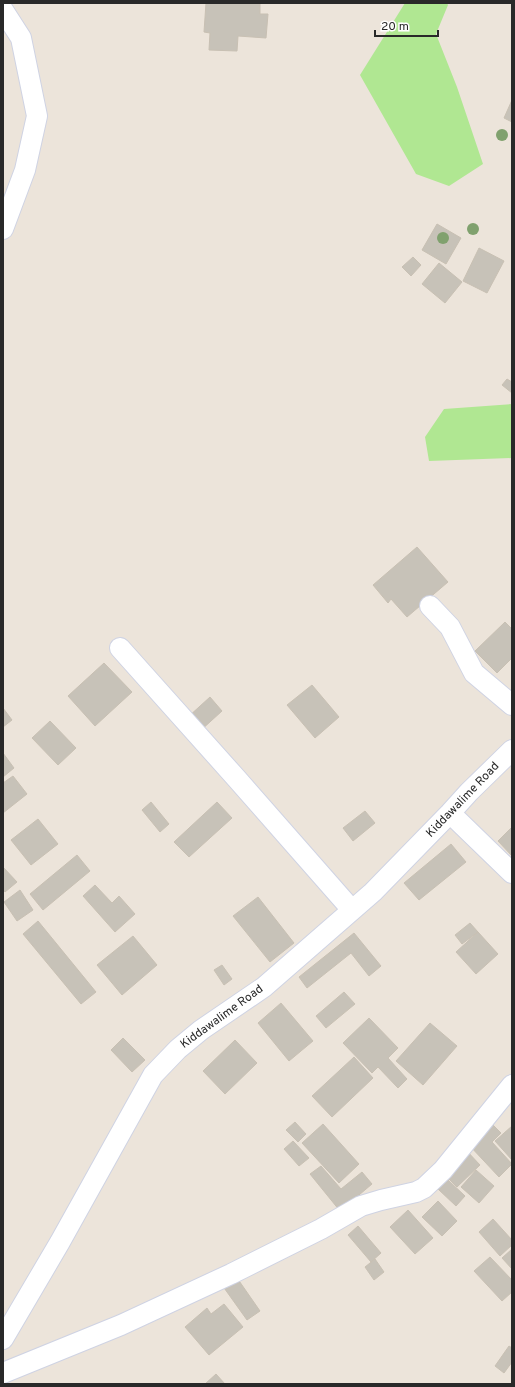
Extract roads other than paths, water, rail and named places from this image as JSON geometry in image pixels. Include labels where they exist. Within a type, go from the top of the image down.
[{"type":"street","points":[[3,10],[21,38],[37,116],[25,170],[3,229]]},
{"type":"street","points":[[430,606],[450,627],[474,673],[512,705]]},
{"type":"street","points":[[120,648],[352,910]]},
{"type":"street","name":"Kiddawalime Road","points":[[3,1339],[60,1242],[153,1075],[178,1048],[264,986],[373,892],[469,792],[512,750]]},
{"type":"street","points":[[450,813],[512,873]]},
{"type":"street","points":[[3,1373],[121,1325],[231,1274],[321,1229],[361,1206],[381,1200],[409,1195],[420,1190],[443,1170],[512,1085]]}]
